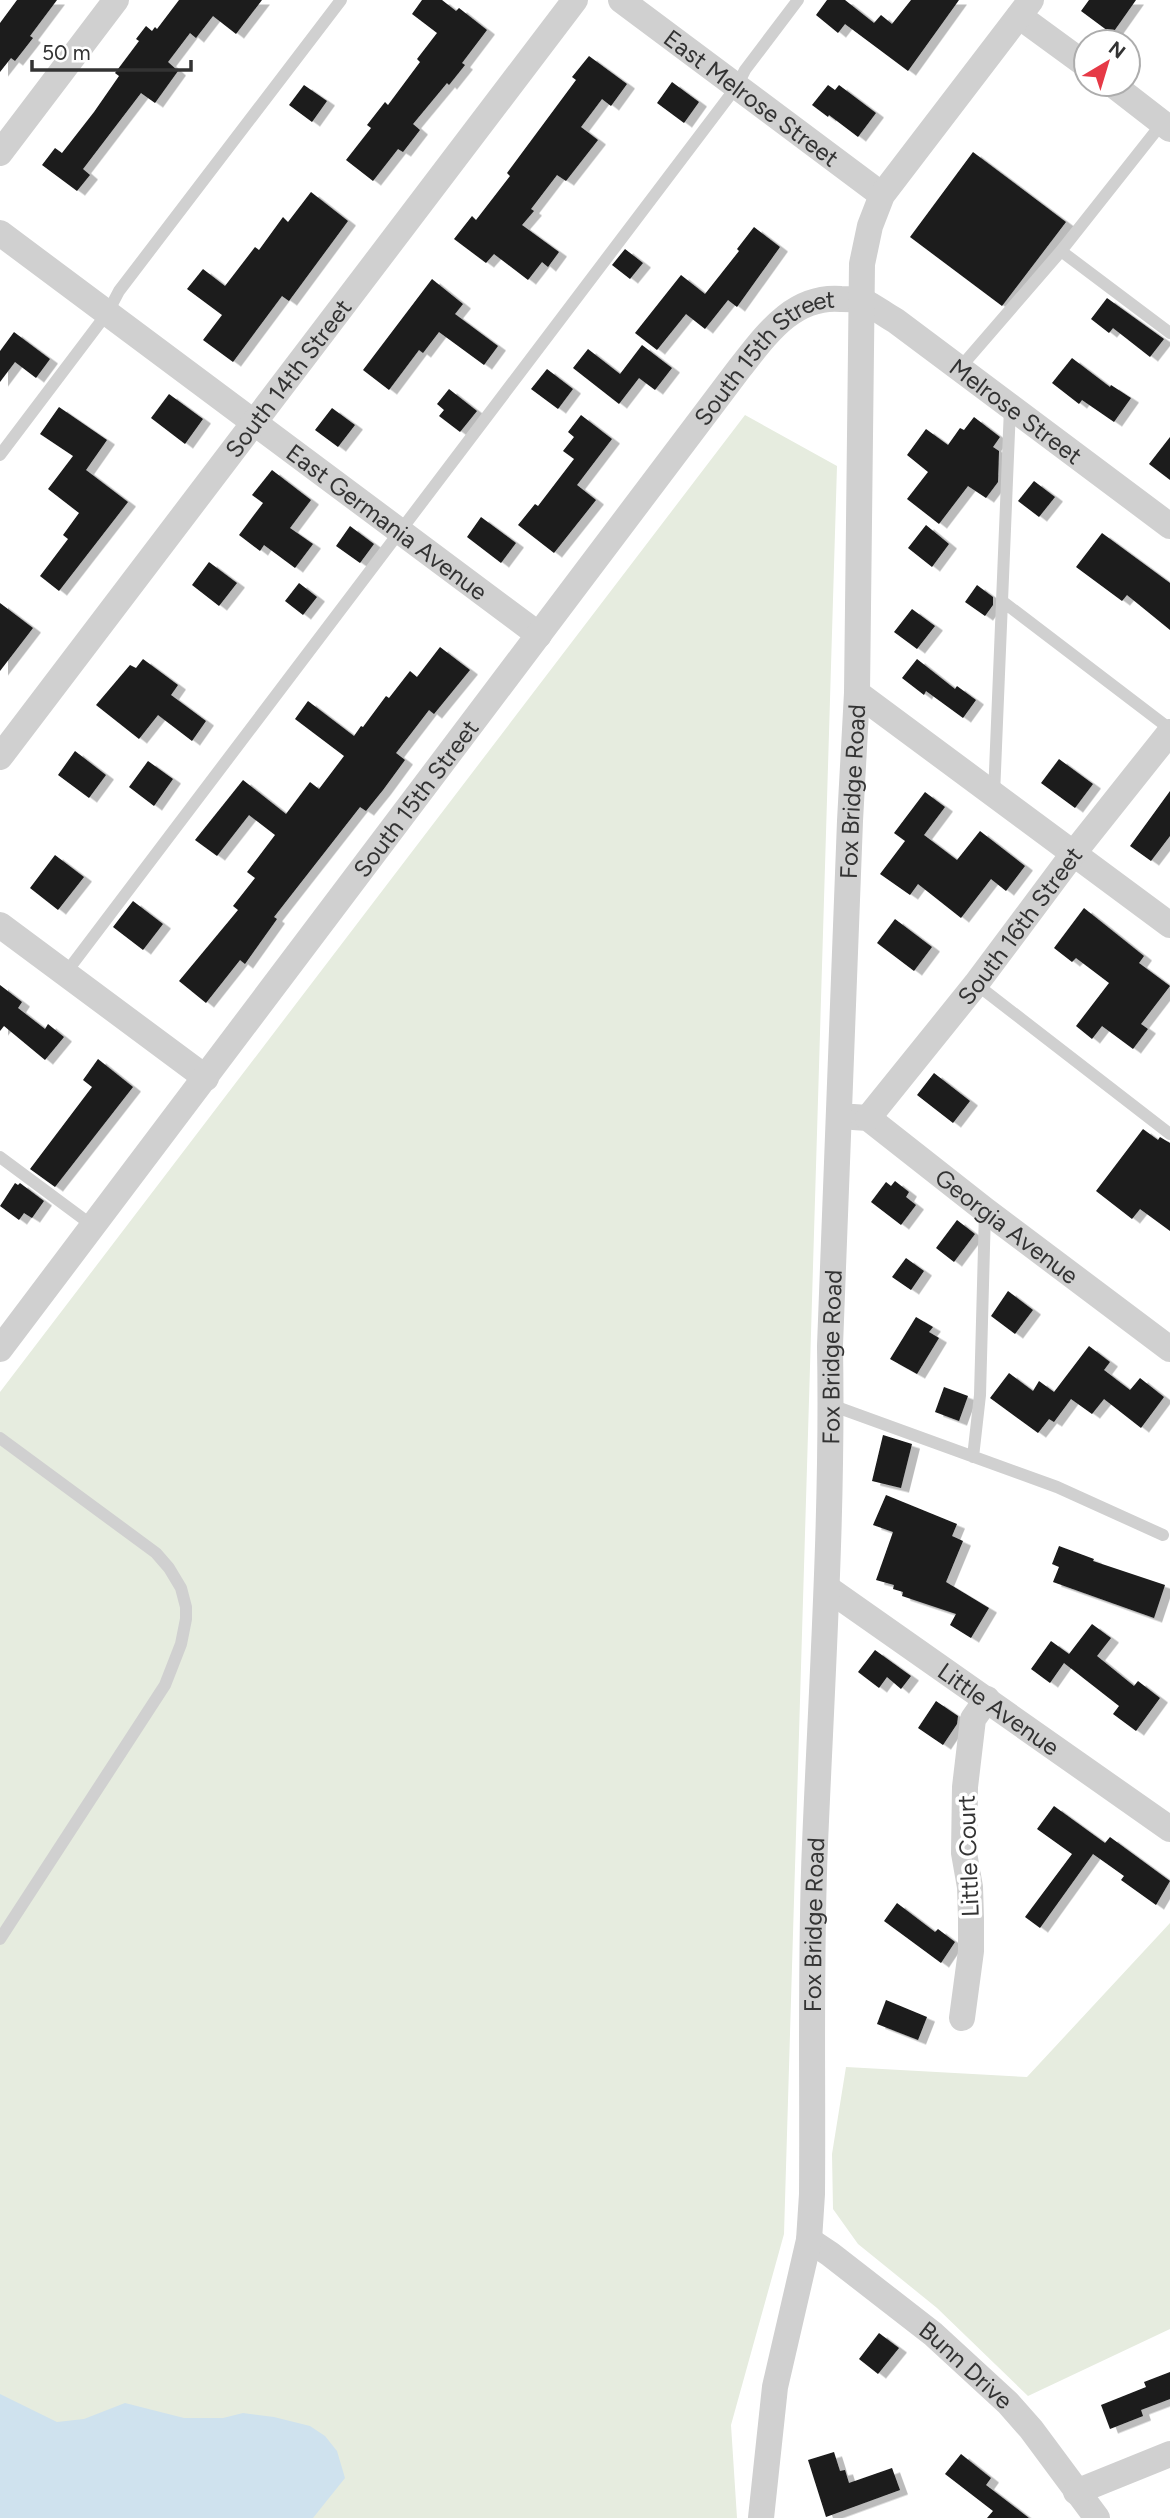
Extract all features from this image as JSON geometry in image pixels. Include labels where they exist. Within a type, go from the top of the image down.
[{"type":"street","points":[[0,153],[116,0]]},
{"type":"street","name":"South 14th Street","points":[[0,757],[575,0]]},
{"type":"street","name":"East Melrose Street","points":[[621,0],[882,195]]},
{"type":"street","points":[[882,195],[1025,8],[1072,52]]},
{"type":"street","points":[[1133,98],[1168,122]]},
{"type":"street","name":"Fox Bridge Road","points":[[761,2518],[775,2387],[809,2240],[812,2194],[815,1847],[827,1588],[830,1346],[857,693],[862,264],[870,226],[882,195]]},
{"type":"street","name":"East Germania Avenue","points":[[0,233],[539,635]]},
{"type":"street","name":"South 15th Street","points":[[0,1349],[763,339],[802,304],[833,298],[861,300]]},
{"type":"street","name":"Melrose Street","points":[[861,300],[896,321],[1170,526]]},
{"type":"street","points":[[857,693],[1170,925]]},
{"type":"street","name":"South 16th Street","points":[[868,1118],[976,984],[1170,731]]},
{"type":"street","points":[[0,925],[206,1078]]},
{"type":"street","points":[[838,1115],[868,1118]]},
{"type":"street","name":"Georgia Avenue","points":[[868,1118],[1170,1349]]},
{"type":"street","name":"Little Avenue","points":[[827,1588],[1170,1829]]},
{"type":"street","name":"Little Court","points":[[961,2018],[971,1951],[970,1887],[964,1853],[965,1787],[974,1719],[987,1699]]},
{"type":"street","name":"Bunn Drive","points":[[809,2240],[933,2334],[1007,2403],[1031,2429],[1097,2518]]},
{"type":"street","points":[[1076,2492],[1170,2454]]},
{"type":"lane","points":[[0,455],[108,312],[119,291],[341,0]]},
{"type":"lane","points":[[65,974],[737,86],[745,70],[798,0]]},
{"type":"lane","points":[[959,369],[1168,122]]},
{"type":"lane","points":[[1060,251],[1170,333]]},
{"type":"lane","points":[[994,796],[1010,408]]},
{"type":"lane","points":[[1002,601],[1170,731]]},
{"type":"lane","points":[[976,984],[1170,1134]]},
{"type":"lane","points":[[0,1157],[93,1226]]},
{"type":"lane","points":[[973,1457],[980,1395],[985,1210]]},
{"type":"lane","points":[[831,1405],[1058,1487],[1163,1535]]},
{"type":"lane","points":[[0,1438],[156,1553],[181,1588],[186,1607],[181,1644],[164,1685],[0,1939]]},
{"type":"shaded area","points":[[745,415],[837,466],[784,2234],[731,2425],[737,2518],[0,2518],[0,1392]]},
{"type":"shaded area","points":[[1170,1923],[1170,2329],[1028,2396],[937,2308],[858,2244],[833,2209],[832,2154],[846,2067],[1027,2077]]},
{"type":"water","points":[[0,2394],[57,2422],[84,2419],[125,2403],[184,2418],[223,2418],[243,2413],[274,2417],[310,2426],[325,2436],[337,2451],[345,2478],[313,2518],[0,2518]]},
{"type":"building","points":[[17,0],[57,0],[15,61],[11,58],[0,72],[0,23]]},
{"type":"building","points":[[179,0],[262,0],[236,34],[213,16],[196,38],[190,33],[168,62],[178,71],[155,103],[141,93],[83,169],[90,175],[77,191],[42,165],[55,148],[62,153],[94,112],[119,76],[115,73],[139,41],[136,39],[146,26],[152,31],[155,27],[157,29]]},
{"type":"building","points":[[422,0],[442,0],[456,11],[459,8],[487,30],[462,63],[465,65],[413,124],[420,130],[403,152],[398,149],[373,181],[346,160],[371,128],[367,125],[385,102],[388,105],[420,62],[417,59],[437,33],[412,14]]},
{"type":"building","points":[[827,0],[845,0],[874,23],[881,15],[892,24],[911,0],[959,0],[908,71],[845,24],[838,33],[816,15]]},
{"type":"building","points":[[1089,0],[1136,0],[1116,28],[1104,28],[1081,11]]},
{"type":"building","points":[[589,56],[627,84],[611,106],[602,99],[581,127],[598,140],[566,181],[557,175],[522,225],[559,252],[548,267],[542,262],[528,280],[494,254],[486,263],[454,239],[472,216],[476,220],[510,176],[507,173],[576,80],[572,77]]},
{"type":"building","points":[[672,82],[699,102],[684,123],[657,103]]},
{"type":"building","points":[[304,85],[327,101],[312,122],[289,105]]},
{"type":"building","points":[[828,85],[835,90],[839,85],[876,113],[858,137],[812,105]]},
{"type":"building","points":[[973,152],[1066,222],[1002,306],[910,237]]},
{"type":"building","points":[[311,192],[348,221],[289,301],[282,296],[233,362],[203,340],[222,315],[187,289],[203,269],[225,286],[255,247],[259,250],[283,217],[288,222]]},
{"type":"building","points":[[754,227],[780,247],[737,307],[728,300],[705,329],[686,314],[657,350],[635,333],[681,275],[705,294]]},
{"type":"building","points":[[625,249],[643,263],[630,279],[612,265]]},
{"type":"building","points":[[432,279],[463,304],[455,314],[498,346],[484,365],[439,332],[423,353],[419,350],[389,390],[363,370]]},
{"type":"building","points":[[1107,298],[1164,339],[1150,357],[1113,328],[1109,333],[1091,319]]},
{"type":"building","points":[[14,332],[50,359],[36,378],[15,362],[0,382],[0,351]]},
{"type":"building","points":[[642,345],[672,368],[655,390],[639,378],[619,404],[573,368],[588,349],[620,374]]},
{"type":"building","points":[[1072,358],[1110,387],[1111,385],[1131,398],[1114,422],[1082,400],[1079,404],[1052,383]]},
{"type":"building","points":[[547,369],[573,389],[558,409],[531,389]]},
{"type":"building","points":[[449,389],[477,411],[460,432],[439,416],[444,410],[437,404]]},
{"type":"building","points":[[169,394],[203,419],[185,444],[151,418]]},
{"type":"building","points":[[59,407],[107,440],[86,470],[128,502],[59,591],[40,576],[68,539],[63,535],[79,513],[48,489],[73,456],[40,434]]},
{"type":"building","points":[[332,408],[355,425],[338,447],[315,430]]},
{"type":"building","points":[[581,415],[612,439],[577,485],[596,500],[554,553],[518,525],[535,504],[538,506],[574,459],[563,451],[574,437],[568,432]]},
{"type":"building","points":[[974,417],[1000,437],[993,447],[999,451],[998,482],[986,498],[968,486],[939,524],[907,499],[928,472],[907,455],[926,429],[948,445],[960,428],[964,430]]},
{"type":"building","points":[[1170,437],[1170,480],[1149,464]]},
{"type":"building","points":[[272,470],[311,500],[290,528],[313,544],[295,568],[264,545],[260,551],[239,535],[263,503],[252,495]]},
{"type":"building","points":[[1034,481],[1055,497],[1039,517],[1018,501]]},
{"type":"building","points":[[481,517],[516,543],[501,563],[467,537]]},
{"type":"building","points":[[926,525],[949,544],[932,567],[908,548]]},
{"type":"building","points":[[350,526],[374,544],[360,563],[336,546]]},
{"type":"building","points":[[1102,533],[1170,583],[1170,630],[1127,595],[1122,601],[1076,567]]},
{"type":"building","points":[[209,562],[237,583],[219,606],[192,585]]},
{"type":"building","points":[[299,583],[317,597],[303,615],[285,601]]},
{"type":"building","points":[[977,585],[993,597],[993,605],[985,616],[965,602]]},
{"type":"building","points":[[0,603],[33,628],[0,671]]},
{"type":"building","points":[[912,609],[935,626],[917,649],[894,632]]},
{"type":"building","points":[[440,647],[470,670],[434,714],[429,710],[396,753],[405,760],[383,790],[366,811],[360,807],[274,917],[277,919],[245,964],[240,960],[206,1003],[179,981],[238,910],[233,906],[255,878],[247,872],[275,835],[249,815],[217,856],[195,840],[243,780],[286,814],[310,782],[319,789],[344,756],[295,719],[308,701],[354,736],[410,671],[417,677]]},
{"type":"building","points":[[143,659],[178,685],[171,695],[206,721],[192,741],[158,715],[139,739],[96,705],[130,665],[136,668]]},
{"type":"building","points":[[917,659],[955,689],[957,686],[976,700],[963,718],[926,691],[924,695],[902,678]]},
{"type":"building","points":[[75,751],[106,775],[89,798],[58,775]]},
{"type":"building","points":[[1059,759],[1093,784],[1075,808],[1041,783]]},
{"type":"building","points":[[148,761],[173,779],[154,806],[129,787]]},
{"type":"building","points":[[1170,791],[1170,836],[1151,861],[1130,846]]},
{"type":"building","points":[[925,792],[945,807],[924,835],[957,860],[980,831],[1025,866],[1006,891],[991,879],[961,918],[918,884],[910,895],[880,874],[905,841],[894,833]]},
{"type":"building","points":[[55,855],[84,877],[58,910],[30,888]]},
{"type":"building","points":[[133,901],[163,924],[143,950],[113,927]]},
{"type":"building","points":[[1084,908],[1144,956],[1139,963],[1170,986],[1141,1024],[1148,1029],[1133,1049],[1102,1026],[1092,1039],[1076,1026],[1109,983],[1076,958],[1072,962],[1054,948]]},
{"type":"building","points":[[895,919],[932,947],[914,971],[877,943]]},
{"type":"building","points":[[0,985],[22,1002],[18,1008],[45,1029],[48,1024],[64,1037],[45,1060],[4,1026],[0,1031]]},
{"type":"building","points":[[98,1059],[133,1087],[55,1187],[30,1169],[92,1087],[83,1080]]},
{"type":"building","points":[[934,1073],[970,1101],[953,1123],[917,1095]]},
{"type":"building","points":[[1143,1129],[1158,1140],[1160,1137],[1170,1143],[1170,1231],[1140,1209],[1132,1219],[1096,1191]]},
{"type":"building","points":[[895,1181],[909,1192],[906,1197],[916,1205],[901,1225],[871,1202],[886,1182],[891,1186]]},
{"type":"building","points":[[15,1183],[20,1183],[44,1201],[32,1218],[24,1213],[19,1220],[0,1206]]},
{"type":"building","points":[[957,1220],[975,1234],[954,1262],[936,1248]]},
{"type":"building","points":[[906,1258],[924,1271],[911,1290],[892,1277]]},
{"type":"building","points":[[1008,1291],[1033,1310],[1015,1334],[991,1316]]},
{"type":"building","points":[[916,1317],[933,1327],[929,1332],[939,1338],[917,1374],[890,1359]]},
{"type":"building","points":[[1089,1346],[1110,1362],[1104,1370],[1130,1390],[1140,1378],[1164,1397],[1141,1428],[1104,1399],[1092,1414],[1071,1399],[1054,1422],[1049,1419],[1038,1433],[990,1398],[1009,1373],[1033,1391],[1039,1381],[1054,1392]]},
{"type":"building","points":[[944,1387],[968,1396],[959,1421],[935,1412]]},
{"type":"building","points":[[883,1435],[912,1444],[901,1488],[872,1481]]},
{"type":"building","points":[[886,1495],[957,1524],[952,1536],[963,1541],[946,1582],[989,1608],[971,1638],[950,1625],[956,1614],[902,1596],[903,1592],[893,1589],[894,1585],[876,1580],[893,1532],[873,1525]]},
{"type":"building","points":[[1059,1546],[1094,1559],[1093,1561],[1165,1585],[1154,1618],[1053,1582],[1059,1567],[1052,1564]]},
{"type":"building","points":[[1092,1624],[1111,1638],[1097,1656],[1134,1686],[1138,1681],[1160,1698],[1136,1731],[1113,1714],[1119,1706],[1064,1663],[1050,1683],[1031,1669],[1051,1641],[1069,1654]]},
{"type":"building","points":[[875,1650],[911,1676],[901,1689],[887,1677],[879,1688],[858,1672]]},
{"type":"building","points":[[936,1701],[958,1716],[957,1724],[943,1745],[918,1728]]},
{"type":"building","points":[[1054,1806],[1105,1843],[1110,1837],[1170,1881],[1156,1905],[1121,1880],[1124,1876],[1093,1854],[1040,1928],[1025,1917],[1072,1854],[1037,1829]]},
{"type":"building","points":[[897,1903],[935,1932],[938,1929],[955,1942],[941,1963],[884,1921]]},
{"type":"building","points":[[886,2000],[927,2017],[918,2040],[877,2024]]},
{"type":"building","points":[[879,2333],[899,2348],[878,2374],[859,2359]]},
{"type":"building","points":[[1170,2372],[1170,2399],[1141,2410],[1143,2416],[1110,2429],[1101,2405],[1146,2387],[1144,2382]]},
{"type":"building","points":[[834,2452],[840,2471],[845,2470],[849,2483],[892,2468],[900,2490],[826,2517],[808,2460]]},
{"type":"building","points":[[961,2454],[991,2478],[986,2485],[1029,2518],[987,2518],[993,2511],[945,2474]]}]
